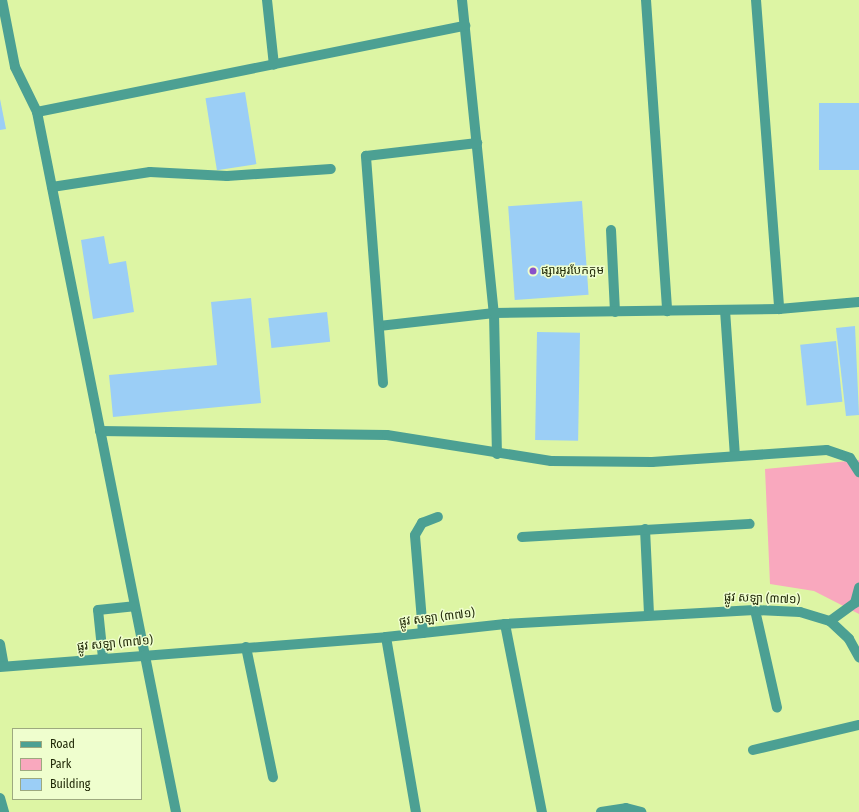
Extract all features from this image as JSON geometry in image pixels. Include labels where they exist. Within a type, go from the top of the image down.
[{"type":"street","points":[[2,0],[15,67],[36,112],[176,812]]},
{"type":"street","points":[[267,0],[274,65]]},
{"type":"street","points":[[462,0],[494,313],[497,454]]},
{"type":"street","points":[[646,0],[667,311]]},
{"type":"street","points":[[756,0],[779,309]]},
{"type":"street","points":[[36,112],[465,26]]},
{"type":"street","points":[[383,383],[366,156],[477,143]]},
{"type":"street","points":[[52,187],[150,172],[227,176],[331,169]]},
{"type":"street","points":[[611,230],[615,312]]},
{"type":"street","points":[[379,326],[494,313],[779,309],[859,302]]},
{"type":"street","points":[[725,310],[735,456]]},
{"type":"street","points":[[100,431],[387,435],[497,454],[551,461],[652,462],[827,450],[850,458],[859,472]]},
{"type":"street","points":[[423,633],[415,535],[422,523],[438,517]]},
{"type":"street","points":[[522,537],[750,524]]},
{"type":"street","points":[[645,529],[650,613]]},
{"type":"street","points":[[830,621],[855,603],[859,588]]},
{"type":"street","points":[[103,658],[98,610],[134,606]]},
{"type":"street","points":[[755,610],[777,708]]},
{"type":"street","name":"ផ្លូវ សឡា (៣៧១)","points":[[2,666],[144,654],[386,637],[505,624],[650,613],[755,610],[800,612],[830,621],[850,639],[859,657]]},
{"type":"street","points":[[505,624],[542,812]]},
{"type":"street","points":[[386,637],[416,812]]},
{"type":"street","points":[[0,644],[2,666]]},
{"type":"street","points":[[246,647],[273,777]]},
{"type":"street","points":[[753,750],[859,726]]},
{"type":"street","points":[[0,798],[4,812]]},
{"type":"street","points":[[601,812],[639,810]]},
{"type":"green space","points":[[859,460],[859,614],[814,591],[770,584],[765,469]]},
{"type":"building","points":[[245,92],[256,164],[217,170],[205,98]]},
{"type":"building","points":[[0,99],[6,129],[0,130]]},
{"type":"building","points":[[819,103],[859,103],[859,170],[819,170]]},
{"type":"building","points":[[582,201],[589,295],[515,300],[508,206]]},
{"type":"building","points":[[104,236],[109,264],[126,261],[134,312],[93,319],[81,240]]},
{"type":"building","points":[[251,298],[261,403],[113,417],[109,375],[217,365],[211,302]]},
{"type":"building","points":[[327,312],[330,342],[271,348],[268,318]]},
{"type":"building","points":[[855,326],[859,415],[846,416],[836,328]]},
{"type":"building","points":[[537,332],[580,333],[578,441],[535,440]]},
{"type":"building","points":[[836,341],[842,402],[807,405],[800,345]]},
{"type":"place","name":"ផ្សារអូរបែកក្អម","points":[[533,271]]}]
